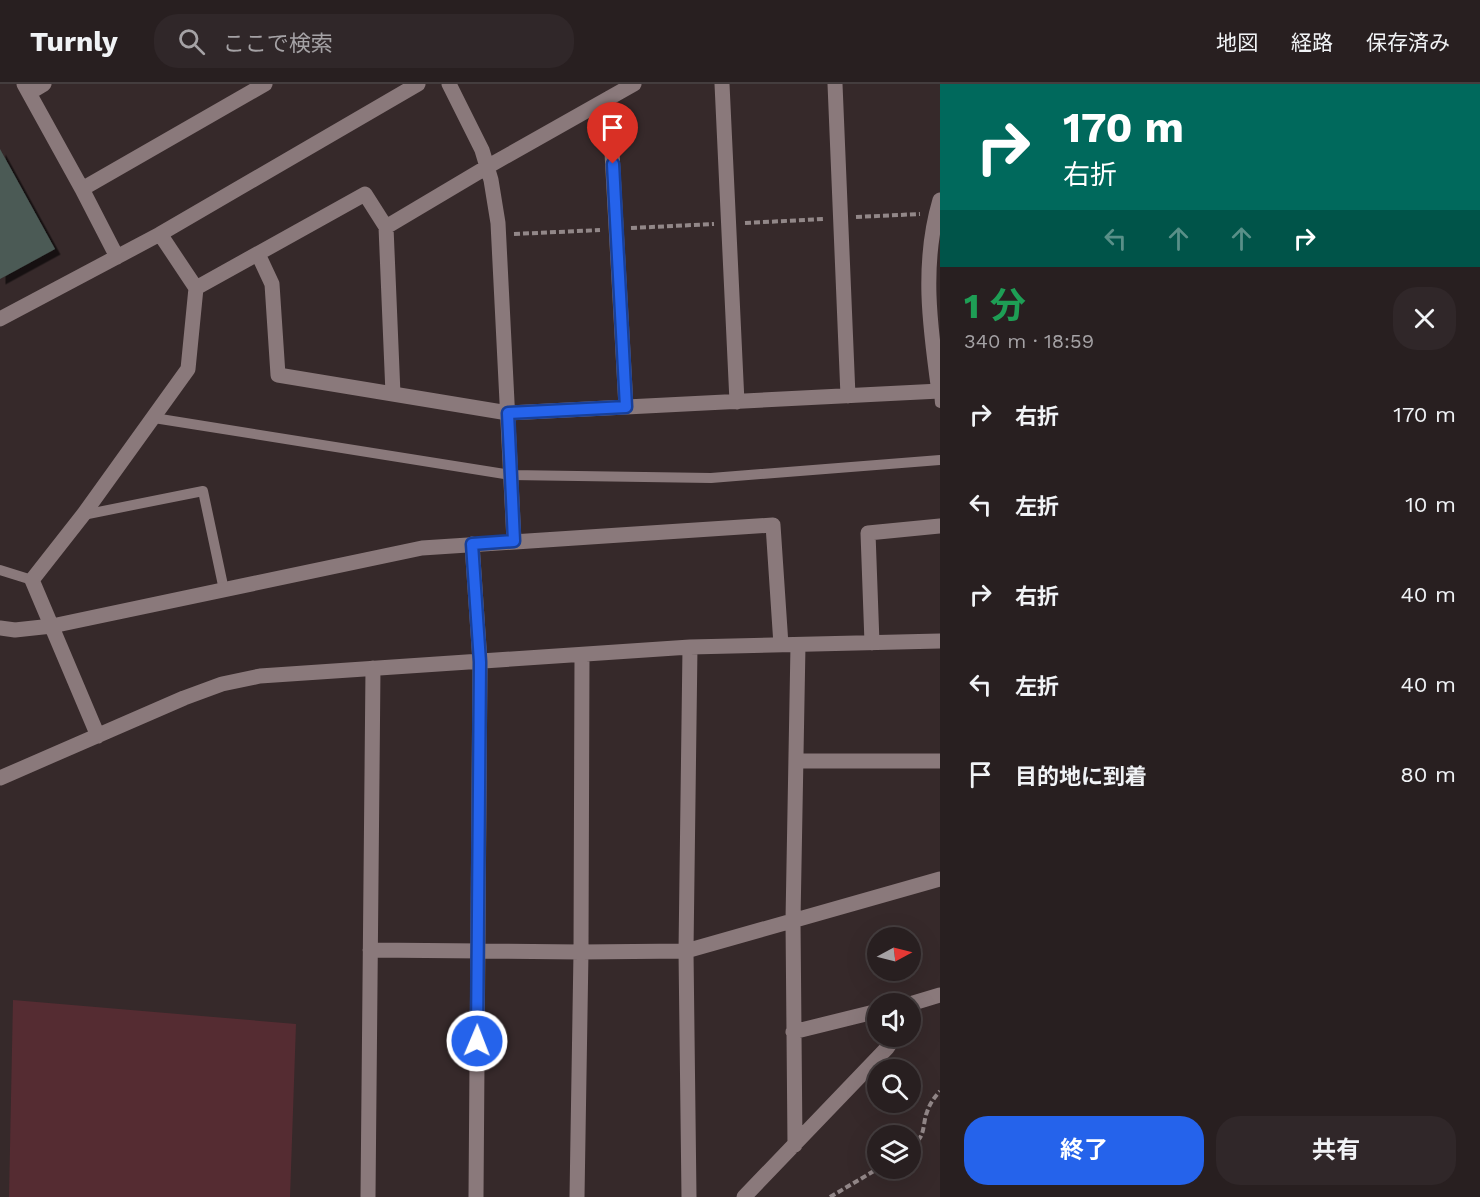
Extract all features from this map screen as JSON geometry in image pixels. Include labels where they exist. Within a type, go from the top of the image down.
[{"type":"street","points":[[44,84],[26,88],[117,257]]},
{"type":"street","points":[[82,189],[247,89],[265,84]]},
{"type":"street","points":[[0,319],[160,234],[418,84]]},
{"type":"street","points":[[449,84],[467,118],[487,166],[498,223],[514,541]]},
{"type":"street","points":[[386,227],[487,166],[634,84]]},
{"type":"street","points":[[722,84],[737,402]]},
{"type":"street","points":[[834,84],[848,396]]},
{"type":"street","points":[[609,98],[626,407]]},
{"type":"street","points":[[196,288],[365,194],[386,227],[393,394]]},
{"type":"street","points":[[258,254],[272,284],[278,375],[508,413],[848,396],[940,396],[930,330],[928,274],[933,224],[940,200]]},
{"type":"street","points":[[98,736],[32,580],[83,515],[188,369],[196,288],[160,234]]},
{"type":"street","points":[[0,641],[7,629],[52,626],[422,548],[773,525],[781,645]]},
{"type":"street","points":[[872,643],[868,533],[940,526]]},
{"type":"street","points":[[472,544],[480,662],[476,1197]]},
{"type":"street","points":[[0,778],[184,698],[222,684],[260,676],[690,647],[940,641]]},
{"type":"street","points":[[795,1145],[793,921],[798,645]]},
{"type":"street","points":[[688,1197],[686,951],[690,647]]},
{"type":"street","points":[[577,1197],[582,656]]},
{"type":"street","points":[[368,1197],[373,668]]},
{"type":"street","points":[[796,762],[940,761]]},
{"type":"street","points":[[370,950],[686,951],[940,879]]},
{"type":"street","points":[[921,1003],[940,995]]},
{"type":"street","points":[[794,1032],[867,1014]]},
{"type":"street","points":[[744,1197],[888,1047]]},
{"type":"lane","points":[[153,418],[511,475],[711,478],[940,459]]},
{"type":"lane","points":[[83,515],[203,491],[224,590]]},
{"type":"lane","points":[[0,570],[32,580]]},
{"type":"path","points":[[921,1137],[926,1114],[940,1091]]},
{"type":"path","points":[[830,1197],[867,1175]]},
{"type":"shaded area","points":[[13,1000],[296,1024],[290,1197],[9,1197]]},
{"type":"building","points":[[0,149],[55,249],[0,279]]},
{"type":"route","points":[[477,1041],[480,662],[472,544],[514,541],[508,413],[626,407],[613,164]]}]
